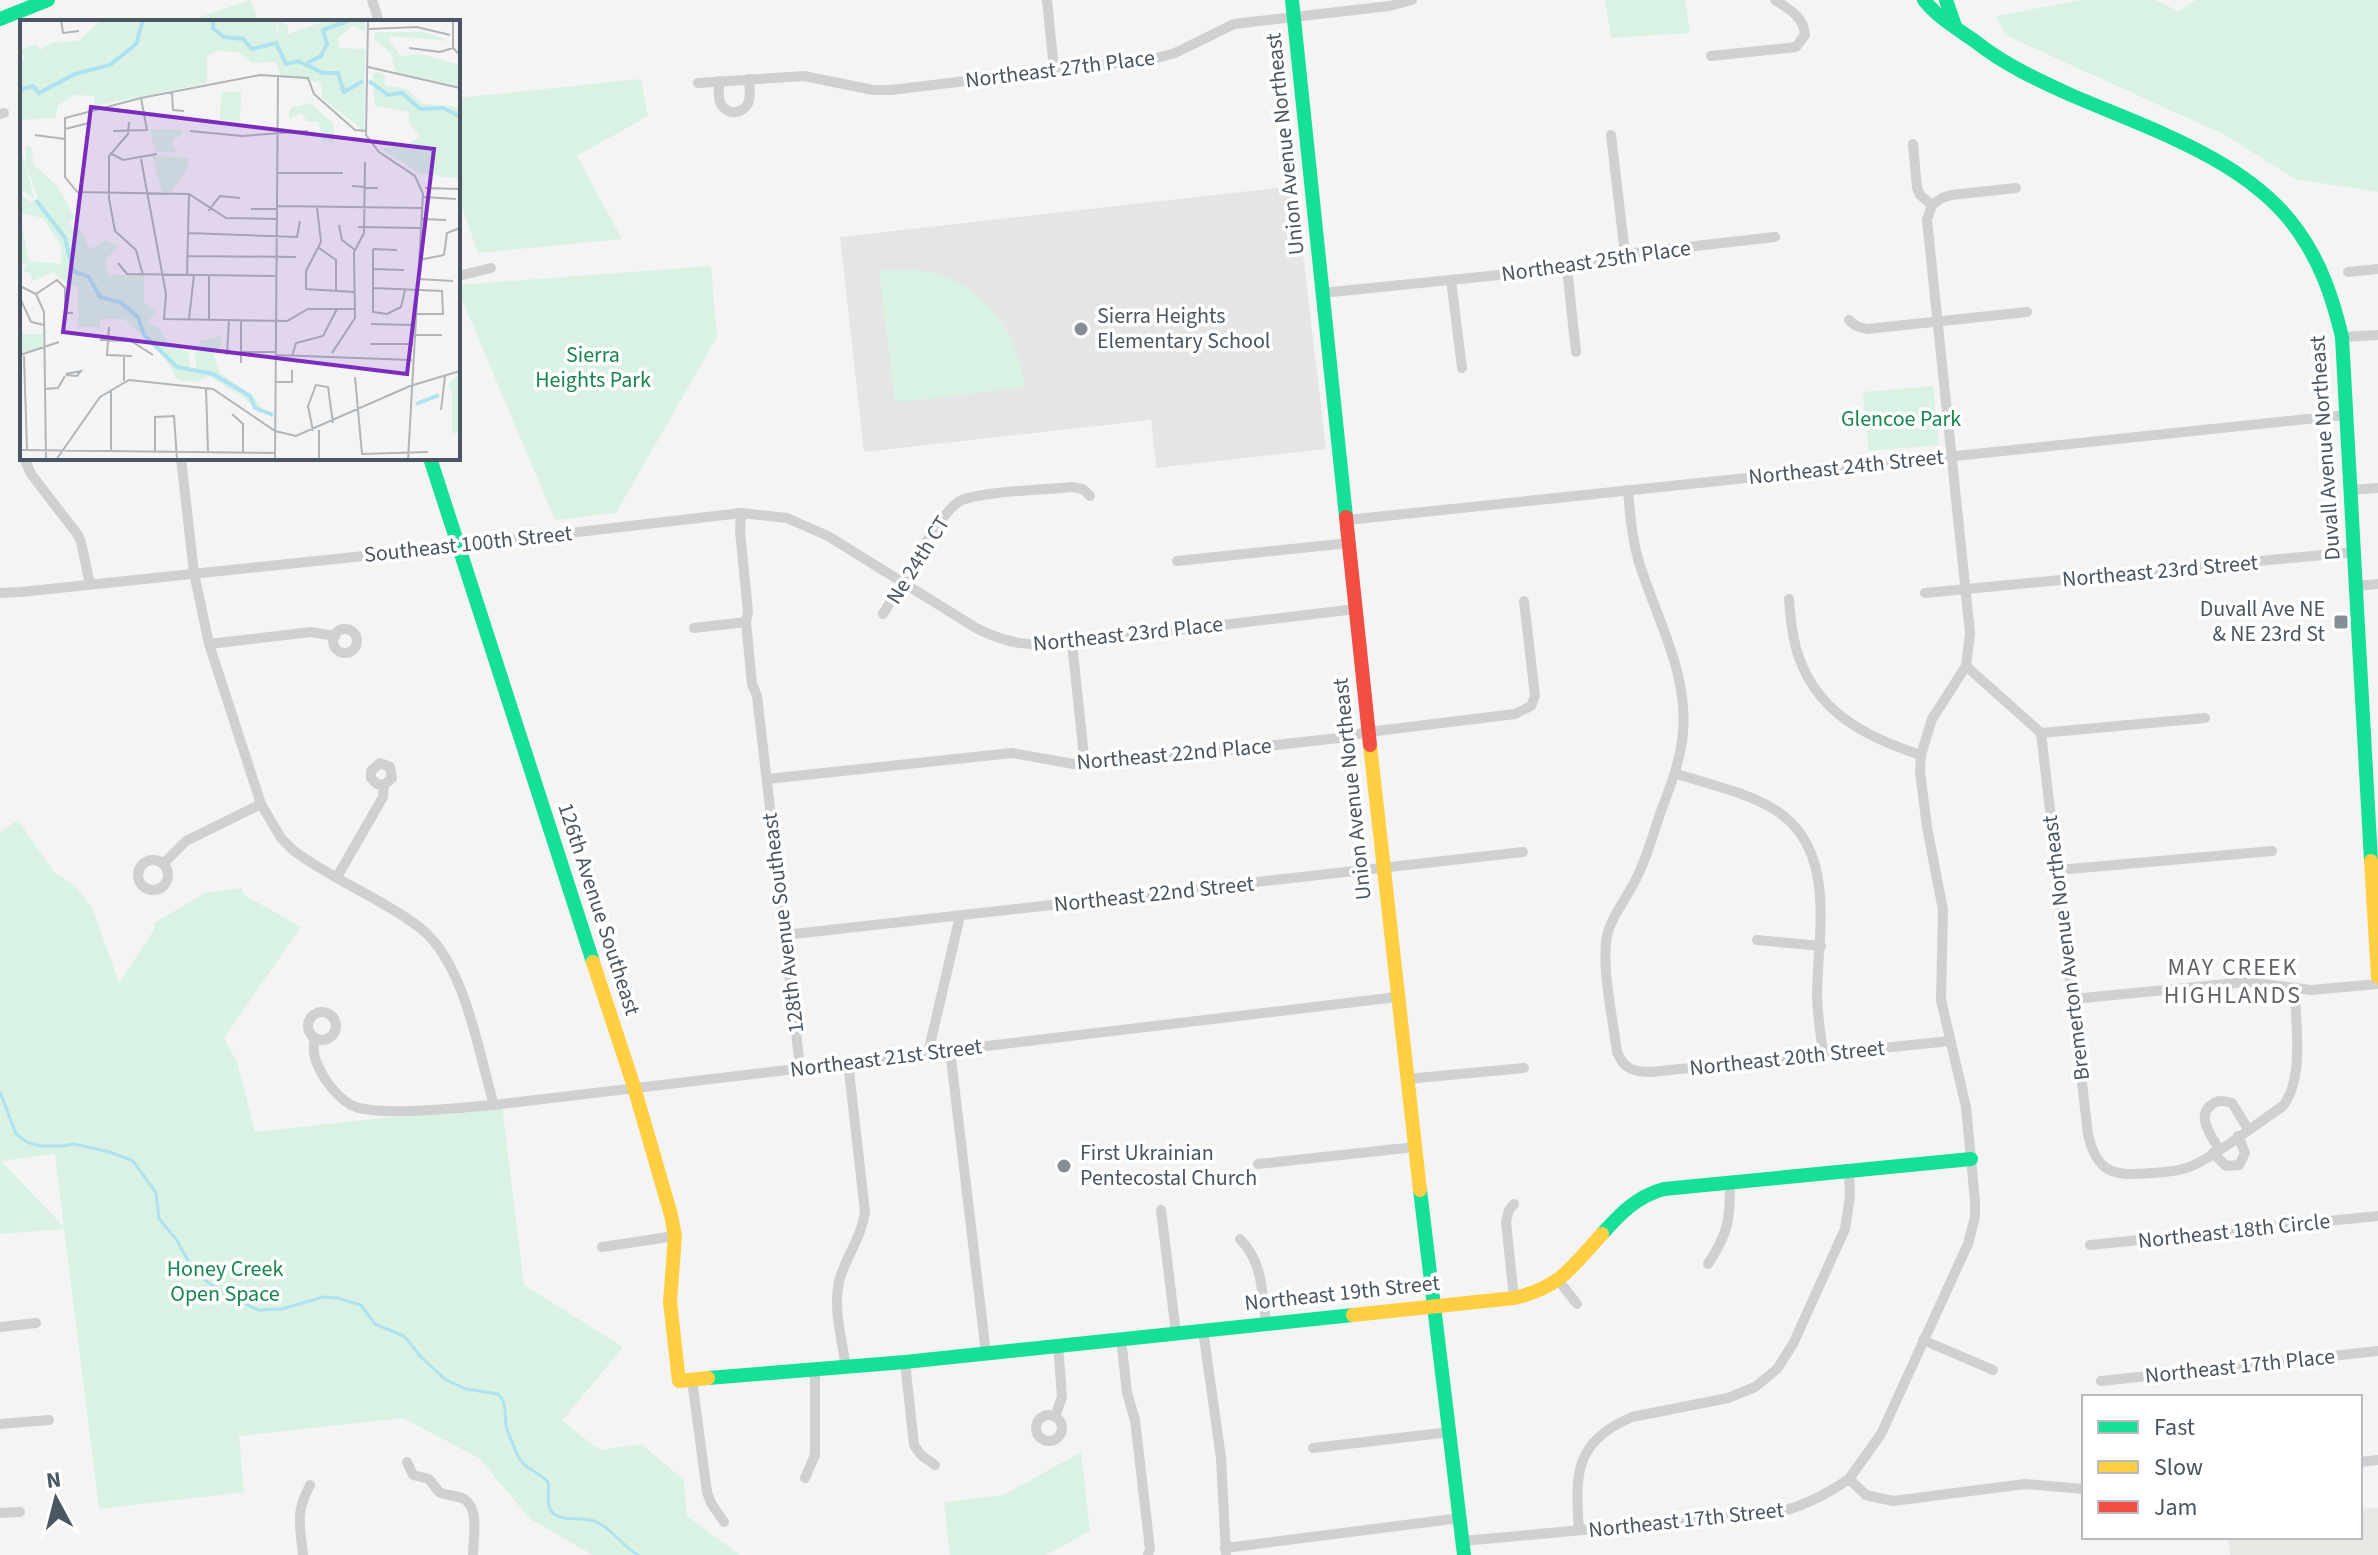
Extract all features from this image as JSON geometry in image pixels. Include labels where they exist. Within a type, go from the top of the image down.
[{"type":"street","points":[[0,19],[48,0]]},
{"type":"street","points":[[372,0],[378,20]]},
{"type":"street","points":[[1047,0],[1054,70]]},
{"type":"street","name":"Union Avenue Northeast","points":[[1292,0],[1397,997],[1464,1548]]},
{"type":"street","name":"Northeast 27th Place","points":[[698,83],[804,76],[881,91],[1157,58],[1175,53],[1234,24],[1389,6],[1412,0]]},
{"type":"street","points":[[1711,56],[1790,48],[1803,40],[1805,29],[1799,18],[1775,0]]},
{"type":"street","name":"Duvall Avenue Northeast","points":[[1924,0],[1933,13],[2004,63],[2184,144],[2271,200],[2294,227],[2331,294],[2342,337],[2356,586],[2372,766],[2378,977]]},
{"type":"street","points":[[1946,0],[1955,26]]},
{"type":"street","points":[[719,81],[721,103],[727,110],[736,112],[744,109],[749,101],[749,79]]},
{"type":"street","points":[[1611,135],[1625,254]]},
{"type":"street","points":[[1913,144],[1917,188],[1932,205]]},
{"type":"street","points":[[2016,188],[1942,198],[1932,205],[1927,220],[1970,633],[1966,666],[1932,719],[1921,755],[1921,789],[1943,910],[1941,1000],[1966,1107],[1975,1201],[1972,1232],[1881,1434],[1849,1479],[1866,1495],[1893,1501],[2025,1484],[2082,1489]]},
{"type":"street","name":"Northeast 25th Place","points":[[1322,293],[1608,264],[1625,254],[1775,237]]},
{"type":"street","points":[[460,276],[491,268]]},
{"type":"street","points":[[1567,268],[1576,352]]},
{"type":"street","points":[[2348,272],[2378,269]]},
{"type":"street","points":[[1451,280],[1462,368]]},
{"type":"street","points":[[1849,320],[1867,329],[2027,312]]},
{"type":"street","points":[[2342,337],[2378,335]]},
{"type":"street","name":"Northeast 24th Street","points":[[1347,520],[2346,415]]},
{"type":"street","points":[[25,460],[31,474],[78,535],[90,584]]},
{"type":"street","points":[[181,460],[194,573],[209,644],[261,804],[271,823],[293,850],[421,928],[447,959],[461,989],[494,1105]]},
{"type":"street","name":"126th Avenue Southeast","points":[[431,460],[634,1087],[675,1236],[670,1302],[686,1381]]},
{"type":"street","name":"Ne 24th CT","points":[[883,614],[942,518],[957,503],[977,496],[1072,487],[1083,489],[1090,496]]},
{"type":"street","points":[[2350,490],[2378,488]]},
{"type":"street","points":[[1628,490],[1638,561],[1675,660],[1682,690],[1683,732],[1675,773],[1775,809],[1796,829],[1811,853],[1821,907],[1817,995],[1823,1054]]},
{"type":"street","name":"Southeast 100th Street","points":[[0,593],[459,546],[741,513]]},
{"type":"street","name":"Northeast 23rd Place","points":[[741,513],[766,514],[803,524],[828,536],[994,637],[1012,643],[1038,646],[1072,643],[1356,609]]},
{"type":"street","name":"128th Avenue Southeast","points":[[741,513],[752,684],[757,696],[800,1067]]},
{"type":"street","points":[[1177,561],[1349,543]]},
{"type":"street","name":"Northeast 23rd Street","points":[[1925,593],[2354,552]]},
{"type":"street","points":[[2356,586],[2378,584]]},
{"type":"street","points":[[1789,599],[1796,649],[1803,668],[1824,700],[1854,728],[1921,755]]},
{"type":"street","name":"Northeast 22nd Place","points":[[767,779],[1012,753],[1085,766],[1339,738],[1515,714],[1531,706],[1535,696],[1524,601]]},
{"type":"street","points":[[694,628],[746,622]]},
{"type":"street","points":[[209,644],[311,632],[335,636]]},
{"type":"street","points":[[1072,643],[1085,766]]},
{"type":"street","points":[[1966,666],[2041,733],[2205,718]]},
{"type":"street","name":"Bremerton Avenue Northeast","points":[[2041,733],[2088,1134],[2098,1162],[2115,1174],[2124,1176],[2191,1167],[2216,1151]]},
{"type":"street","name":"Northeast 20th Street","points":[[1675,773],[1644,861],[1616,913],[1607,937],[1606,964],[1617,1052],[1625,1067],[1651,1072],[1950,1041]]},
{"type":"street","points":[[337,877],[383,797],[384,785]]},
{"type":"street","points":[[163,864],[186,841],[261,804]]},
{"type":"street","points":[[2058,870],[2272,851]]},
{"type":"street","name":"Northeast 22nd Street","points":[[785,935],[1523,852]]},
{"type":"street","points":[[928,1053],[960,916]]},
{"type":"street","points":[[1757,940],[1821,946]]},
{"type":"street","points":[[2073,999],[2247,982],[2322,990],[2378,984]]},
{"type":"street","points":[[2216,1151],[2283,1106],[2294,1088],[2297,1069],[2295,988]]},
{"type":"street","name":"Northeast 21st Street","points":[[315,1038],[315,1062],[330,1086],[350,1105],[374,1111],[494,1105],[1397,997]]},
{"type":"street","points":[[950,1050],[986,1353]]},
{"type":"street","points":[[846,1367],[838,1285],[864,1223],[865,1212],[848,1062]]},
{"type":"street","points":[[1407,1079],[1524,1068]]},
{"type":"street","points":[[2238,1136],[2245,1153],[2239,1165],[2226,1166],[2216,1151],[2205,1122],[2206,1112],[2212,1104],[2222,1101],[2232,1103],[2248,1129]]},
{"type":"street","points":[[1258,1164],[1415,1147]]},
{"type":"street","name":"Northeast 19th Street","points":[[686,1381],[905,1362],[1514,1298],[1535,1293],[1559,1281],[1636,1200],[1664,1189],[1971,1159]]},
{"type":"street","points":[[1579,1530],[1576,1481],[1583,1458],[1598,1438],[1632,1417],[1744,1392],[1766,1380],[1777,1369],[1793,1344],[1845,1229],[1850,1196],[1849,1170]]},
{"type":"street","points":[[1708,1264],[1726,1234],[1730,1182]]},
{"type":"street","points":[[1514,1204],[1506,1222],[1514,1298]]},
{"type":"street","points":[[1161,1210],[1176,1333]]},
{"type":"street","name":"Northeast 18th Circle","points":[[2090,1245],[2378,1216]]},
{"type":"street","points":[[602,1247],[675,1236]]},
{"type":"street","points":[[1240,1239],[1255,1257],[1259,1269],[1266,1323]]},
{"type":"street","points":[[1559,1281],[1577,1304]]},
{"type":"street","points":[[0,1327],[36,1323]]},
{"type":"street","points":[[1203,1330],[1221,1458],[1226,1551],[1460,1518]]},
{"type":"street","points":[[1121,1338],[1127,1393],[1135,1420],[1150,1549],[1148,1555]]},
{"type":"street","points":[[1923,1340],[1993,1370]]},
{"type":"street","points":[[1055,1417],[1062,1397],[1058,1345]]},
{"type":"street","name":"Northeast 17th Place","points":[[2101,1381],[2378,1351]]},
{"type":"street","points":[[905,1362],[914,1445],[921,1455],[935,1465]]},
{"type":"street","points":[[805,1478],[815,1455],[815,1369]]},
{"type":"street","points":[[686,1381],[707,1492],[724,1522]]},
{"type":"street","points":[[0,1424],[49,1420]]},
{"type":"street","points":[[1313,1448],[1450,1432]]},
{"type":"street","points":[[407,1462],[413,1475],[429,1479],[439,1492],[460,1497],[470,1504],[474,1521],[473,1555]]},
{"type":"street","name":"Northeast 17th Street","points":[[1464,1548],[1579,1530],[1778,1512],[1811,1502],[1849,1479]]},
{"type":"street","points":[[303,1555],[299,1513],[310,1485]]},
{"type":"street","points":[[0,1513],[20,1512]]},
{"type":"shaded area","name":"Sierra Heights Elementary School","points":[[1295,186],[1326,449],[1156,468],[1151,420],[864,452],[840,237]]},
{"type":"shaded area","points":[[2378,1508],[2378,1555],[2230,1555],[2228,1539],[2362,1539],[2362,1509]]},
{"type":"green space","points":[[250,0],[258,20],[192,20]]},
{"type":"green space","points":[[1605,0],[1685,0],[1690,33],[1611,38]]},
{"type":"green space","points":[[2082,0],[2155,0],[2178,11],[2196,0],[2378,0],[2378,192],[2295,179],[2225,135],[2005,35],[1996,16]]},
{"type":"green space","points":[[641,79],[648,116],[577,156],[622,239],[478,253],[460,202],[460,98]]},
{"type":"green space","name":"Sierra Heights Park","points":[[711,266],[717,337],[616,513],[555,520],[460,295],[460,285]]},
{"type":"green space","points":[[918,270],[944,276],[979,297],[1005,328],[1014,346],[1026,387],[901,402],[895,399],[879,271]]},
{"type":"green space","name":"Glencoe Park","points":[[1933,386],[1939,445],[1869,451],[1863,392]]},
{"type":"green space","name":"Honey Creek Open Space","points":[[18,820],[54,872],[75,886],[92,907],[119,983],[154,930],[154,923],[205,893],[241,888],[244,895],[301,927],[224,1038],[237,1062],[255,1132],[502,1105],[524,1285],[623,1347],[562,1421],[600,1450],[641,1444],[684,1480],[687,1516],[740,1555],[593,1555],[530,1519],[479,1458],[403,1418],[239,1436],[244,1492],[99,1509],[64,1229],[0,1234],[0,833]],"holes":[[[55,1154],[64,1227],[1,1161]]]},
{"type":"green space","points":[[1081,1452],[1090,1531],[1046,1555],[950,1555],[944,1502],[1004,1495]]},
{"type":"waterway","points":[[0,1092],[16,1134],[27,1142],[40,1146],[74,1144],[133,1161],[156,1193],[159,1219],[176,1239],[195,1273],[220,1291],[258,1310],[282,1309],[323,1297],[361,1305],[375,1324],[404,1336],[446,1380],[466,1389],[498,1394],[504,1405],[508,1432],[520,1460],[548,1482],[548,1501],[552,1512],[561,1517],[600,1524],[638,1555]]},
{"type":"traffic: fast","points":[[0,19],[48,0]]},
{"type":"traffic: fast","points":[[1292,0],[1346,517]]},
{"type":"traffic: fast","points":[[1924,0],[1948,23],[2022,72],[2195,149],[2253,184],[2298,231],[2320,269],[2342,337],[2371,861]]},
{"type":"traffic: fast","points":[[1946,0],[1955,26]]},
{"type":"traffic: fast","points":[[431,460],[593,962]]},
{"type":"traffic: fast","points":[[1602,1234],[1637,1201],[1664,1189],[1971,1159]]},
{"type":"traffic: fast","points":[[1420,1190],[1464,1555]]},
{"type":"traffic: fast","points":[[708,1378],[905,1362],[1353,1315]]},
{"type":"traffic: slow","points":[[1370,745],[1420,1190]]},
{"type":"traffic: slow","points":[[2371,861],[2378,977]]},
{"type":"traffic: slow","points":[[593,962],[671,1215],[675,1236],[670,1302],[679,1381],[708,1378]]},
{"type":"traffic: slow","points":[[1353,1315],[1514,1298],[1530,1293],[1564,1275],[1602,1234]]},
{"type":"traffic: jam","points":[[1346,517],[1370,745]]},
{"type":"place","name":"Sierra Heights Elementary School","points":[[1081,329]]},
{"type":"place","name":"Duvall Ave NE & NE 23rd St","points":[[2341,622]]},
{"type":"place","name":"First Ukrainian Pentecostal Church","points":[[1064,1166]]},
{"type":"district","name":"MAY CREEK HIGHLANDS","points":[[2233,981]]}]
